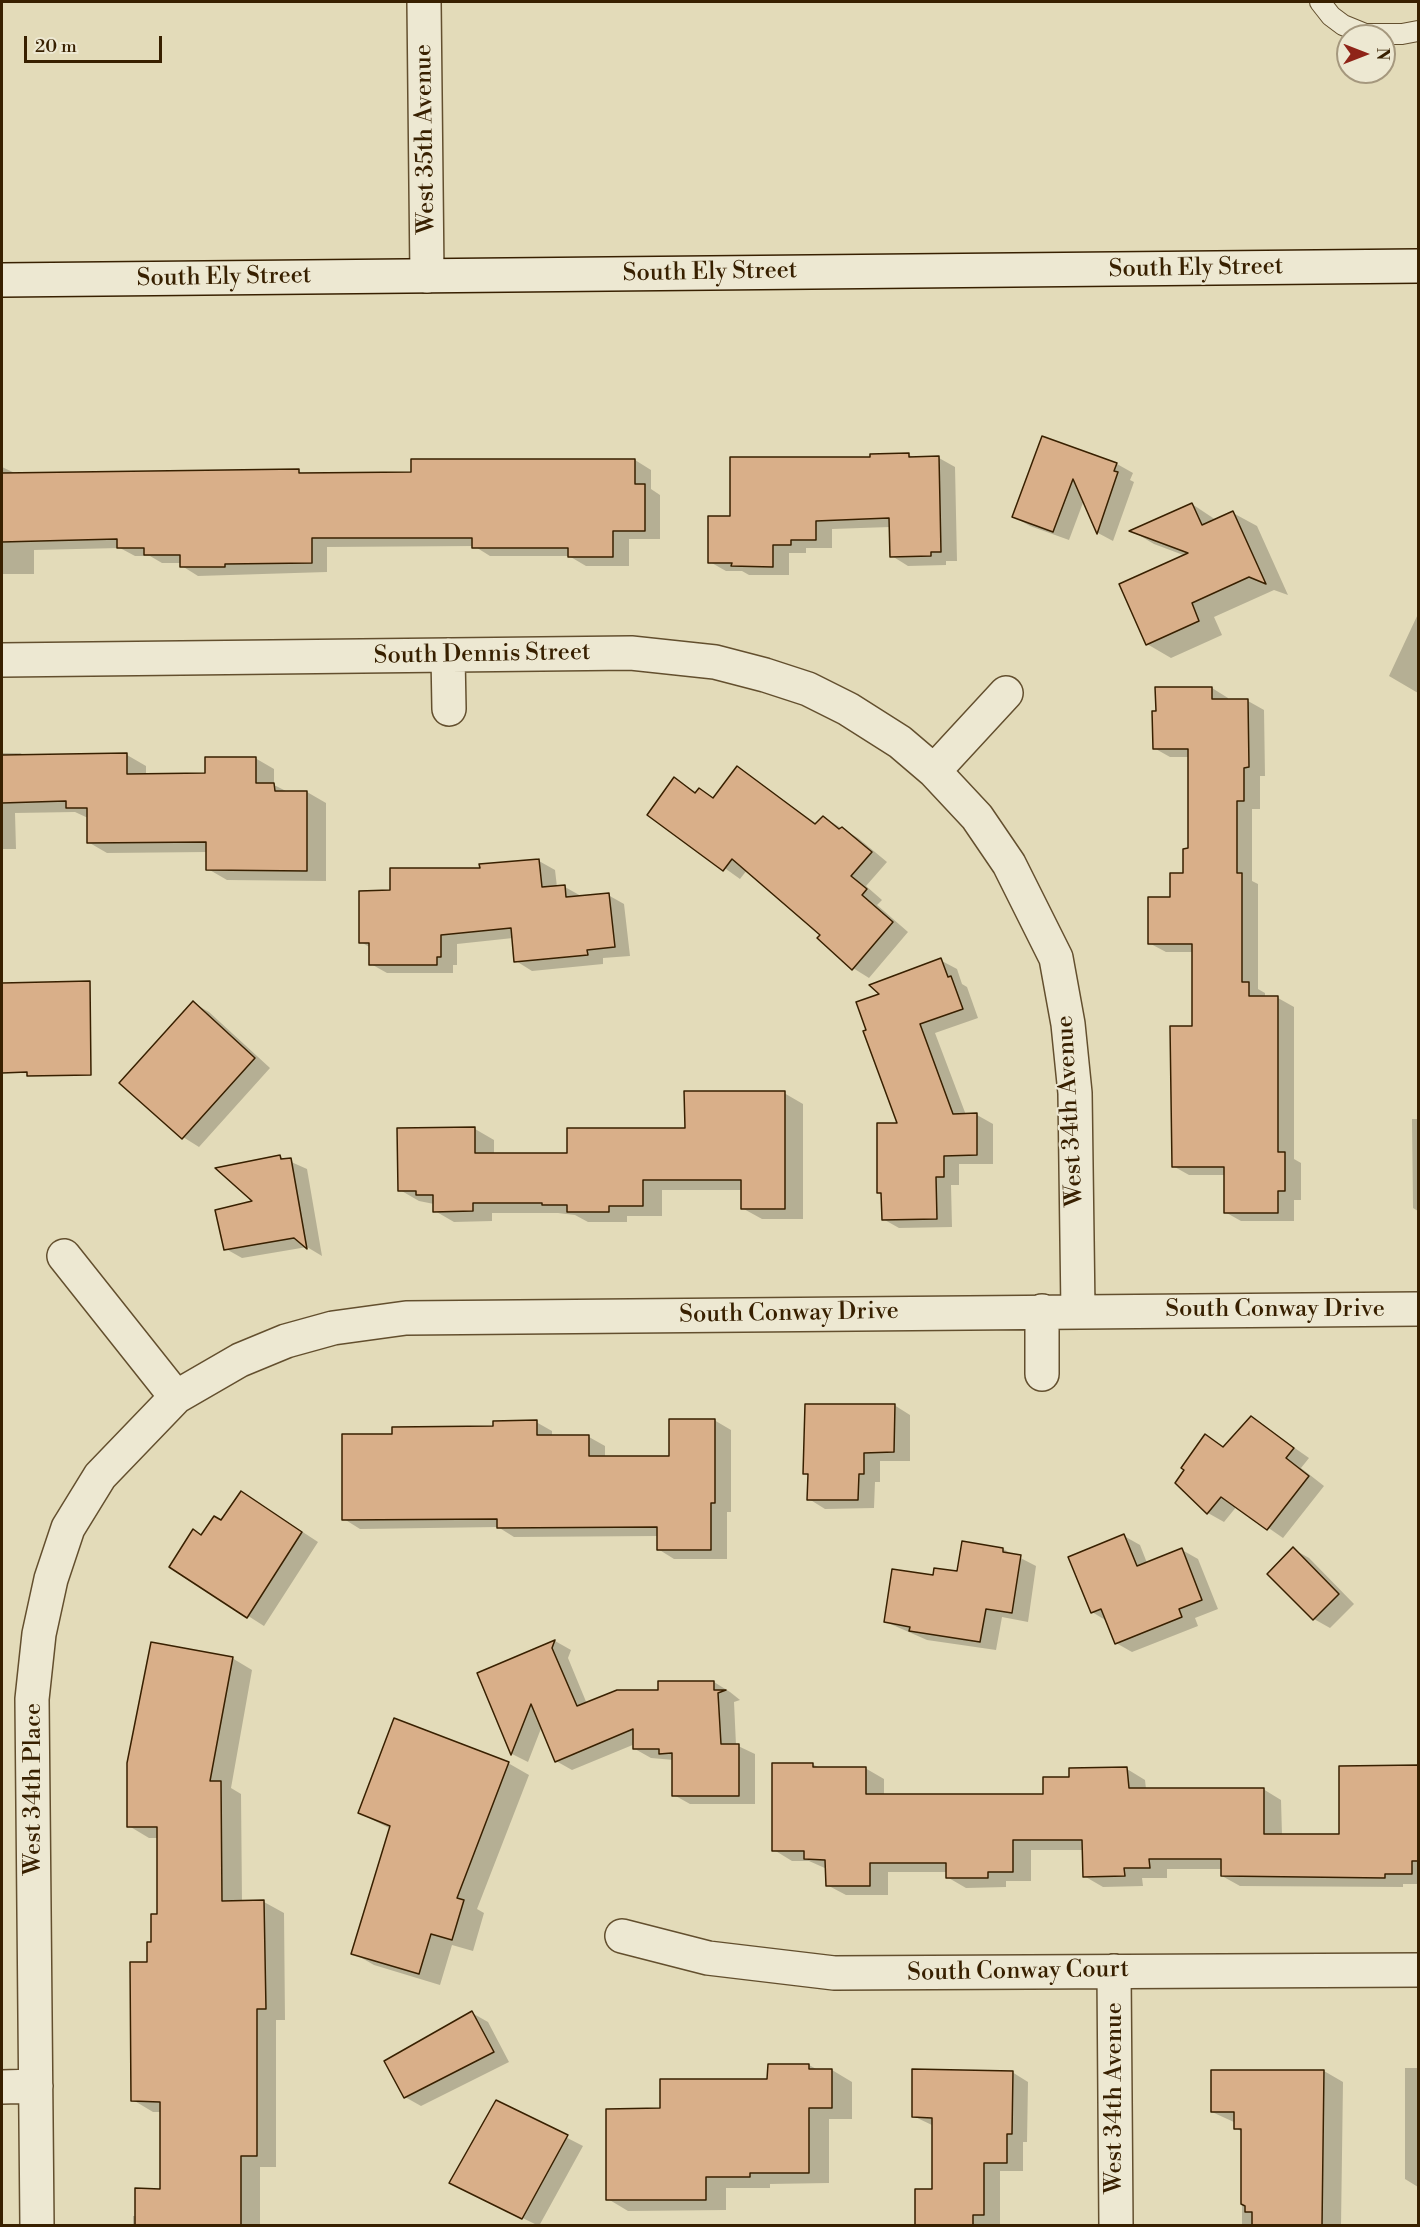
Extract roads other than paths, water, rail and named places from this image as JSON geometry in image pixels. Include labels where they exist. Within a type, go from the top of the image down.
[{"type":"street","name":"West 35th Avenue","points":[[424,2],[427,276]]},
{"type":"street","name":"South Ely Street","points":[[2,280],[1419,266]]},
{"type":"street","name":"South Dennis Street","points":[[2,660],[631,653],[676,657],[735,667],[808,689],[848,709],[900,742],[934,771]]},
{"type":"street","points":[[448,655],[449,709]]},
{"type":"street","points":[[934,771],[1006,693]]},
{"type":"street","name":"West 34th Avenue","points":[[934,771],[977,817],[1009,864],[1056,958],[1068,1024],[1075,1093],[1078,1311]]},
{"type":"street","points":[[64,1256],[176,1396]]},
{"type":"street","name":"South Conway Drive","points":[[176,1396],[240,1360],[286,1341],[333,1329],[406,1318],[1419,1309]]},
{"type":"street","points":[[1042,1311],[1042,1374]]},
{"type":"street","name":"West 34th Place","points":[[37,2226],[32,1699],[39,1634],[51,1579],[68,1528],[100,1476],[176,1396]]},
{"type":"street","name":"South Conway Court","points":[[622,1936],[708,1958],[834,1973],[1419,1970]]},
{"type":"street","name":"West 34th Avenue","points":[[1114,1971],[1116,2226]]},
{"type":"street","points":[[2,2087],[36,2086]]},
{"type":"lane","points":[[1320,2],[1331,16],[1343,25],[1365,34],[1402,34],[1419,31]]}]
